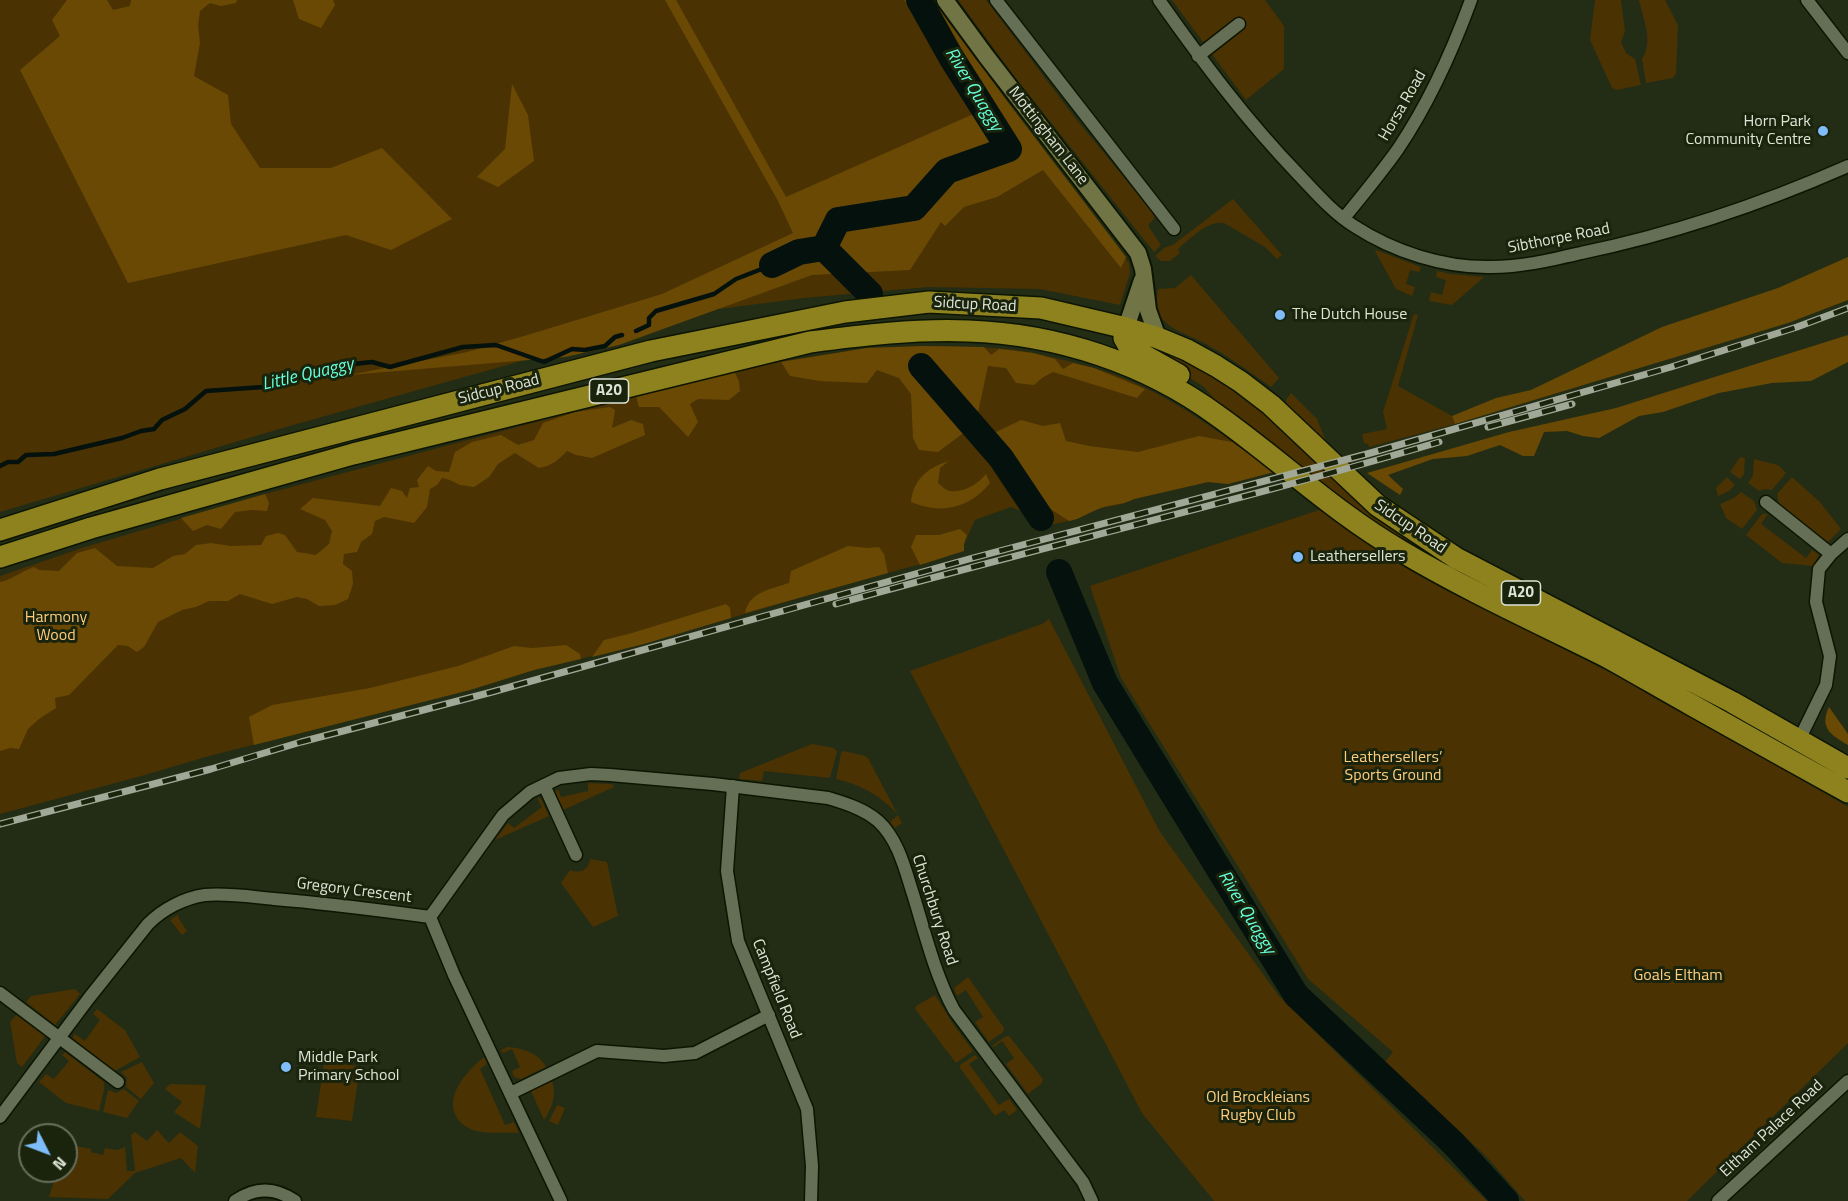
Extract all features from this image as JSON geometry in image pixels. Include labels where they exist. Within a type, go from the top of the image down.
[{"type":"highway","name":"Sidcup Road","points":[[0,530],[160,479],[651,351],[845,312],[929,302],[1041,308],[1158,338],[1187,350],[1216,366],[1271,405],[1378,506],[1456,558],[1732,702],[1848,768]]},
{"type":"highway","points":[[1126,328],[1124,338],[1129,347],[1189,382],[1217,414]]},
{"type":"highway","name":"Sidcup Road","points":[[0,557],[91,528],[353,454],[810,342],[869,334],[921,331],[969,331],[1033,338],[1067,345],[1114,360],[1166,383],[1217,414],[1349,518],[1393,547],[1448,578],[1611,660],[1848,792]]},
{"type":"street","name":"Mottingham Lane","points":[[945,0],[993,66],[1131,243],[1142,262],[1148,309],[1158,338]]},
{"type":"street","points":[[996,0],[1174,229]]},
{"type":"street","name":"Sibthorpe Road","points":[[1159,0],[1198,56],[1242,111],[1326,203],[1368,235],[1413,255],[1445,263],[1504,267],[1538,263],[1673,230],[1746,207],[1848,166]]},
{"type":"street","name":"Horsa Road","points":[[1344,218],[1398,148],[1423,108],[1452,50],[1471,0]]},
{"type":"street","points":[[1807,0],[1848,53]]},
{"type":"street","points":[[1198,56],[1239,24]]},
{"type":"street","points":[[1126,328],[1143,275]]},
{"type":"street","points":[[1766,502],[1831,554]]},
{"type":"street","points":[[1798,740],[1826,685],[1830,656],[1816,602],[1819,569],[1848,539]]},
{"type":"street","name":"Churchbury Road","points":[[430,917],[503,814],[530,792],[559,778],[591,774],[733,786],[828,798],[855,807],[879,822],[900,855],[943,989],[954,1010],[1083,1182],[1092,1201]]},
{"type":"street","points":[[544,785],[576,855]]},
{"type":"street","name":"Campfield Road","points":[[733,786],[727,871],[738,941],[807,1109],[812,1166],[811,1201]]},
{"type":"street","name":"Gregory Crescent","points":[[0,1117],[148,924],[169,908],[189,899],[206,895],[234,895],[430,917],[454,975],[561,1201]]},
{"type":"street","points":[[0,993],[118,1082]]},
{"type":"street","points":[[511,1093],[597,1051],[664,1056],[695,1053],[769,1015]]},
{"type":"street","name":"Eltham Palace Road","points":[[1718,1201],[1848,1081]]},
{"type":"street","points":[[235,1201],[250,1192],[266,1190],[278,1192],[295,1201]]},
{"type":"green space","points":[[0,0],[929,0],[1129,263],[1130,273],[1120,305],[1040,289],[928,287],[804,298],[696,312],[286,427],[0,512]]},
{"type":"green space","points":[[67,0],[107,0],[113,10],[130,6],[131,0],[237,0],[236,3],[221,6],[210,3],[200,11],[198,26],[200,43],[194,76],[228,95],[231,124],[260,168],[331,168],[382,148],[452,219],[391,250],[346,235],[128,283],[20,70],[60,36],[52,20]]},
{"type":"green space","points":[[293,0],[333,0],[335,5],[321,28],[299,19]]},
{"type":"green space","points":[[665,0],[676,0],[786,197],[987,108],[926,23],[904,0],[933,0],[1126,257],[1121,268],[1043,170],[997,197],[964,207],[945,226],[941,222],[910,270],[812,275],[619,345],[565,357],[349,375],[467,352],[662,294],[793,233],[778,201]]},
{"type":"green space","points":[[958,0],[986,0],[1076,119],[1153,213],[1154,219],[1149,227],[1161,245],[1154,252],[1014,76]]},
{"type":"green space","points":[[1172,0],[1265,0],[1284,26],[1284,69],[1246,100]]},
{"type":"green space","points":[[1595,0],[1621,0],[1625,31],[1621,42],[1626,53],[1635,59],[1641,85],[1617,90],[1612,88],[1590,40]]},
{"type":"green space","points":[[1639,0],[1665,0],[1678,25],[1676,74],[1673,78],[1646,83],[1642,59],[1647,38]]},
{"type":"green space","points":[[512,84],[528,115],[534,161],[498,187],[477,177],[505,149]]},
{"type":"green space","points":[[1233,199],[1282,255],[1277,259],[1265,247],[1224,223],[1218,223],[1194,235],[1179,248],[1180,253],[1170,261],[1161,261],[1155,256],[1164,248],[1174,244]]},
{"type":"green space","points":[[1376,250],[1421,267],[1419,272],[1410,270],[1406,284],[1415,287],[1412,296],[1396,289]]},
{"type":"green space","points":[[1848,257],[1848,300],[1788,323],[1455,424],[1452,416],[1496,398],[1531,390],[1662,327],[1778,288]]},
{"type":"green space","points":[[1437,271],[1484,277],[1452,305],[1429,301],[1431,292],[1442,295],[1446,280],[1436,277]]},
{"type":"green space","points":[[1191,275],[1279,378],[1271,387],[1222,353],[1182,333],[1160,317],[1157,305],[1158,289],[1175,288]]},
{"type":"green space","points":[[1414,314],[1418,315],[1398,386],[1452,416],[1455,424],[1369,447],[1364,443],[1362,434],[1387,429],[1383,412]]},
{"type":"green space","points":[[1848,335],[1848,362],[1811,381],[1772,383],[1719,393],[1663,412],[1639,416],[1599,438],[1567,431],[1544,432],[1534,456],[1523,456],[1500,445],[1467,456],[1433,459],[1388,475],[1403,489],[1400,495],[1367,473],[1509,432],[1616,408]]},
{"type":"green space","points":[[1135,341],[1190,362],[1253,403],[1281,427],[1339,485],[1387,526],[1423,550],[1421,553],[1375,526],[1218,403],[1204,387]]},
{"type":"green space","points":[[980,347],[1021,351],[1068,361],[1112,374],[1143,387],[1182,408],[1274,472],[1228,484],[1208,482],[1134,499],[1123,504],[1100,508],[1077,519],[1033,529],[1024,512],[1011,507],[975,520],[964,544],[925,563],[642,644],[534,670],[470,690],[209,756],[0,814],[0,576],[85,547],[265,494],[701,378],[752,366],[867,348]]},
{"type":"green space","points":[[984,347],[991,355],[999,349],[1033,353],[1055,359],[1063,369],[1073,363],[1094,368],[1145,389],[1137,398],[1053,372],[1034,385],[1016,383],[1006,368],[988,366],[977,417],[962,434],[938,452],[919,450],[913,438],[911,394],[899,378],[877,370],[867,383],[820,381],[790,376],[781,362],[867,348]]},
{"type":"green space","points":[[734,371],[739,381],[740,391],[729,400],[698,399],[690,404],[698,422],[688,437],[659,407],[639,407],[636,396]]},
{"type":"green space","points":[[1291,393],[1317,419],[1327,444],[1287,406],[1286,400]]},
{"type":"green space","name":"Harmony Wood","points":[[610,407],[615,410],[612,428],[631,420],[643,424],[645,435],[592,458],[567,451],[548,466],[539,468],[515,453],[498,464],[489,477],[474,487],[460,485],[442,478],[430,489],[427,507],[414,523],[384,517],[375,521],[372,534],[361,542],[357,552],[344,554],[343,564],[352,571],[353,584],[348,599],[335,605],[319,606],[307,599],[297,597],[272,604],[240,594],[228,601],[209,601],[182,610],[158,622],[144,647],[137,652],[128,646],[118,645],[69,695],[55,698],[56,708],[28,729],[19,749],[10,748],[0,751],[0,582],[34,567],[39,570],[59,571],[77,553],[95,548],[117,566],[153,568],[173,556],[185,554],[196,545],[211,543],[231,546],[261,545],[266,536],[278,533],[285,535],[297,552],[316,555],[329,544],[332,531],[325,520],[300,509],[313,498],[380,506],[391,488],[402,491],[407,498],[410,488],[419,487],[417,480],[428,466],[436,471],[449,472],[455,452],[472,442],[501,435],[518,445],[534,440],[543,423],[575,412]]},
{"type":"green space","points":[[1021,420],[1043,426],[1060,423],[1066,441],[1138,452],[1199,436],[1232,442],[1274,472],[1228,484],[1208,482],[1134,499],[1101,508],[1069,521],[1041,503],[1007,488],[989,461],[996,432]]},
{"type":"green space","points":[[1740,457],[1745,458],[1744,474],[1740,479],[1730,472]]},
{"type":"green space","points":[[1754,459],[1778,465],[1786,473],[1772,490],[1759,491],[1748,483],[1753,476]]},
{"type":"green space","points":[[949,461],[940,468],[938,483],[947,490],[966,489],[986,474],[990,483],[973,498],[954,507],[933,508],[911,502],[915,487],[923,475]]},
{"type":"green space","points":[[1727,477],[1735,485],[1718,496],[1716,488]]},
{"type":"green space","points":[[1792,477],[1820,502],[1841,529],[1828,542],[1779,504],[1777,494]]},
{"type":"green space","points":[[1741,492],[1754,501],[1757,510],[1742,529],[1726,518],[1720,504]]},
{"type":"green space","points":[[265,494],[269,503],[267,511],[235,512],[221,529],[207,525],[193,531],[181,518]]},
{"type":"green space","points":[[1328,507],[1399,563],[1682,710],[1848,807],[1848,1043],[1687,1201],[1525,1201],[1486,1156],[1384,1063],[1393,1052],[1308,979],[1121,678],[1090,586]]},
{"type":"green space","points":[[1762,514],[1768,514],[1761,524],[1806,558],[1812,550],[1819,555],[1813,566],[1782,563],[1746,535]]},
{"type":"green space","points":[[960,529],[967,535],[964,551],[920,565],[911,547],[916,535],[939,535]]},
{"type":"green space","points":[[848,546],[879,547],[884,554],[888,573],[745,613],[747,606],[756,596],[789,583],[791,571]]},
{"type":"green space","points":[[726,604],[730,608],[731,618],[592,657],[604,640]]},
{"type":"green space","name":"Old Brockleians Rugby Club","points":[[1049,619],[1160,832],[1279,996],[1487,1201],[1214,1201],[1142,1113],[910,671],[1042,624]]},
{"type":"green space","points":[[566,645],[580,654],[581,659],[254,745],[249,717],[272,705],[370,688],[458,666],[514,646],[532,648]]},
{"type":"green space","points":[[1829,707],[1848,734],[1848,745],[1836,738],[1826,726],[1825,720]]},
{"type":"green space","points":[[812,744],[834,748],[837,752],[830,778],[764,771],[762,781],[739,779],[740,773]]},
{"type":"green space","points":[[844,751],[868,758],[898,815],[870,792],[836,779],[841,753]]},
{"type":"green space","points":[[588,783],[612,784],[614,787],[563,810],[555,792],[558,789],[561,797],[588,791]]},
{"type":"green space","points":[[537,798],[541,799],[549,816],[495,840],[508,823],[514,828],[542,807]]},
{"type":"green space","points":[[898,815],[902,823],[895,828],[890,822]]},
{"type":"green space","points":[[590,859],[607,862],[618,916],[593,927],[561,883],[570,870],[577,872],[586,868]]},
{"type":"green space","points":[[179,914],[178,917],[187,931],[182,935],[170,920]]},
{"type":"green space","points":[[968,977],[1004,1028],[1003,1032],[989,1042],[975,1022],[983,1017],[966,990],[957,996],[954,988]]},
{"type":"green space","points":[[75,989],[80,994],[55,1025],[26,1002],[31,996]]},
{"type":"green space","points":[[935,995],[973,1051],[956,1063],[915,1009],[916,1006]]},
{"type":"green space","points":[[97,1009],[125,1030],[140,1057],[111,1073],[70,1041],[75,1034],[85,1041],[100,1020],[93,1014]]},
{"type":"green space","points":[[17,1014],[46,1035],[22,1067],[17,1063],[10,1022]]},
{"type":"green space","points":[[1009,1036],[1043,1079],[1042,1083],[1028,1094],[1006,1064],[1014,1058],[1002,1041],[992,1046]]},
{"type":"green space","points":[[507,1047],[530,1052],[546,1067],[521,1079],[514,1077],[512,1071],[520,1067],[512,1049],[503,1053],[501,1050]]},
{"type":"green space","points":[[65,1052],[104,1082],[99,1111],[66,1103],[39,1082],[46,1074],[54,1079],[69,1061],[62,1055]]},
{"type":"green space","points":[[975,1055],[978,1058],[969,1064],[999,1105],[1009,1099],[1017,1110],[1009,1116],[1004,1110],[995,1116],[960,1068],[960,1065]]},
{"type":"green space","points":[[484,1057],[487,1064],[480,1069],[505,1125],[514,1122],[519,1133],[470,1129],[457,1118],[453,1110],[455,1092],[459,1084]]},
{"type":"green space","points":[[142,1062],[154,1083],[141,1099],[126,1087],[127,1078],[121,1072]]},
{"type":"green space","points":[[324,1062],[360,1066],[352,1121],[316,1117]]},
{"type":"green space","points":[[552,1081],[553,1101],[544,1120],[531,1091]]},
{"type":"green space","points":[[170,1084],[206,1085],[200,1129],[174,1112],[182,1102],[165,1089]]},
{"type":"green space","points":[[124,1089],[139,1101],[127,1118],[103,1112],[108,1090],[116,1093]]},
{"type":"green space","points":[[557,1105],[565,1108],[558,1125],[549,1121]]},
{"type":"green space","points":[[157,1130],[169,1143],[180,1132],[198,1146],[195,1173],[181,1158],[135,1173],[108,1199],[49,1197],[53,1183],[78,1183],[78,1146],[103,1155],[105,1148],[118,1150],[125,1147],[127,1171],[135,1171],[131,1135],[135,1132],[147,1141]]},
{"type":"waterway","name":"River Quaggy","points":[[824,248],[838,220],[914,208],[947,171],[1009,149],[951,57],[919,0]]},
{"type":"waterway","name":"River Quaggy","points":[[824,248],[870,294]]},
{"type":"waterway","points":[[772,265],[799,252],[824,248]]},
{"type":"waterway","points":[[636,331],[649,325],[649,318],[656,311],[714,294],[736,279],[772,265]]},
{"type":"waterway","name":"Little Quaggy","points":[[0,466],[8,462],[18,462],[26,455],[54,454],[154,429],[162,420],[185,409],[206,391],[263,387],[334,366],[372,362],[390,367],[463,347],[496,345],[544,362],[572,349],[585,350],[605,346],[615,337],[622,335]]},
{"type":"waterway","name":"River Quaggy","points":[[921,366],[1001,458],[1041,518]]},
{"type":"waterway","name":"River Quaggy","points":[[1059,572],[1105,683],[1296,995],[1453,1143],[1506,1201]]},
{"type":"railway","points":[[0,824],[211,769],[301,742],[492,692],[969,559],[1367,454],[1671,367],[1797,327],[1848,308]]},
{"type":"railway","points":[[1488,427],[1572,404]]},
{"type":"railway","points":[[836,604],[1439,442]]},
{"type":"place","name":"Horn Park Community Centre","points":[[1823,131]]},
{"type":"place","name":"The Dutch House","points":[[1280,315]]},
{"type":"place","name":"Leathersellers","points":[[1298,557]]},
{"type":"place","name":"Middle Park Primary School","points":[[286,1067]]},
{"type":"park label","name":"Leathersellers’ Sports Ground","points":[[1393,767]]},
{"type":"park label","name":"Goals Eltham","points":[[1678,976]]}]
